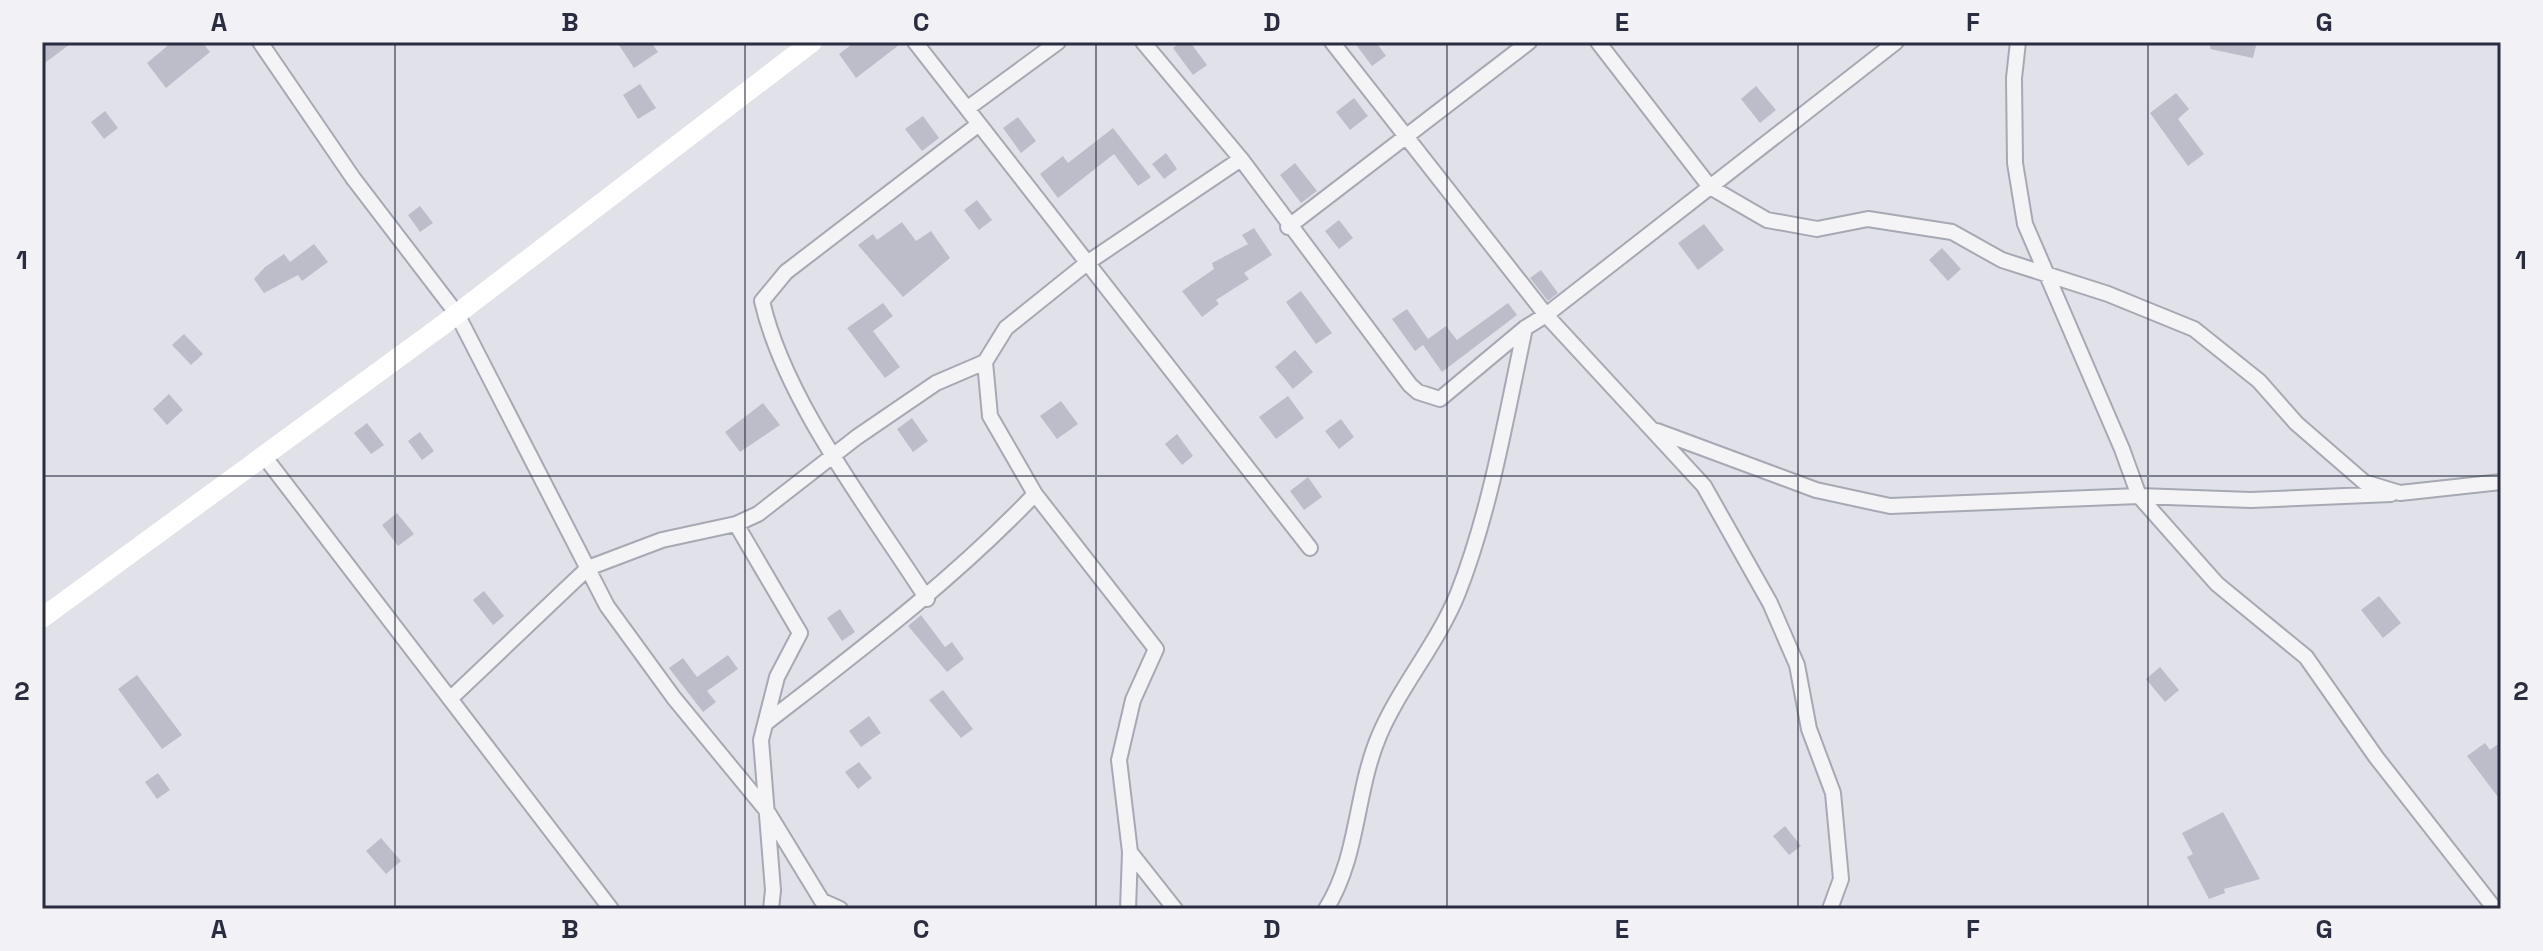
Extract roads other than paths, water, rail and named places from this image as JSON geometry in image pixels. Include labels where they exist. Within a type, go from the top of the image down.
[{"type":"street","points":[[260,42],[353,178],[457,314],[607,606],[674,698],[767,811],[822,901],[840,909]]},
{"type":"street","points":[[42,618],[457,314],[812,42]]},
{"type":"street","points":[[915,42],[1310,548]]},
{"type":"street","points":[[968,108],[1058,42]]},
{"type":"street","points":[[1143,42],[1241,159],[1288,227],[1418,392],[1440,399],[1525,328],[1546,315],[1889,44]]},
{"type":"street","points":[[1332,42],[1546,315],[1704,486],[1770,603],[1797,665],[1809,729],[1833,793],[1841,879],[1830,909]]},
{"type":"street","points":[[1288,227],[1529,42]]},
{"type":"street","points":[[1598,42],[1710,187],[1767,220],[1817,229],[1868,219],[1952,232],[2002,260],[2194,329],[2259,381],[2296,423],[2364,482],[2400,493]]},
{"type":"street","points":[[2018,42],[2014,78],[2015,163],[2025,224],[2139,496],[2217,584],[2306,657],[2376,757],[2495,909]]},
{"type":"street","points":[[927,599],[835,455],[771,341],[762,301],[786,272],[979,124]]},
{"type":"street","points":[[450,699],[588,568],[662,540],[736,524],[758,514],[936,383],[985,362],[1006,328],[1087,263],[1241,159]]},
{"type":"street","points":[[1326,909],[1350,861],[1357,805],[1379,735],[1421,666],[1458,593],[1482,518],[1525,328]]},
{"type":"street","points":[[985,362],[990,416],[1035,494],[1156,649],[1133,700],[1119,760],[1130,852],[1128,909]]},
{"type":"street","points":[[1653,430],[1816,490],[1890,506],[2139,496],[2251,500],[2400,493],[2501,482]]},
{"type":"street","points":[[264,456],[611,909]]},
{"type":"street","points":[[766,723],[927,599],[983,548],[1035,494]]},
{"type":"street","points":[[736,524],[800,633],[777,677],[761,740],[773,890],[771,909]]},
{"type":"street","points":[[1130,852],[1175,909]]}]
